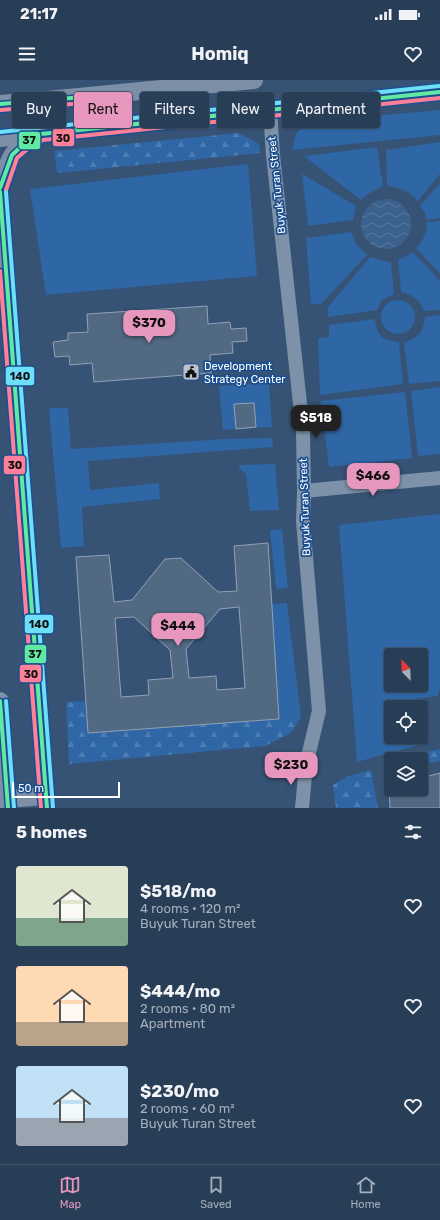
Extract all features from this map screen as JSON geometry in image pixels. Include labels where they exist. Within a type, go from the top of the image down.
[{"type":"main road","points":[[0,104],[228,81],[254,80]]},
{"type":"main road","points":[[274,110],[440,92]]},
{"type":"main road","points":[[0,138],[217,116]]},
{"type":"main road","points":[[0,188],[12,155],[26,142],[40,134]]},
{"type":"main road","points":[[0,192],[46,802],[7,804],[0,701]]},
{"type":"street","name":"Buyuk Turan Street","points":[[271,128],[303,431],[303,521],[318,711],[306,765],[302,808]]},
{"type":"street","points":[[304,491],[440,478]]},
{"type":"green space","points":[[440,110],[440,135],[292,150],[296,134],[301,128],[380,128],[380,115]]},
{"type":"green space","points":[[239,133],[259,144],[260,153],[57,173],[54,151]]},
{"type":"green space","points":[[440,142],[440,174],[418,201],[404,190],[387,186],[386,150]]},
{"type":"green space","points":[[377,147],[383,186],[368,194],[361,200],[304,156]]},
{"type":"green space","points":[[248,164],[257,276],[46,295],[30,189]]},
{"type":"green space","points":[[302,174],[356,206],[353,220],[308,226]]},
{"type":"green space","points":[[440,183],[440,218],[426,220],[425,213],[420,206]]},
{"type":"green space","points":[[440,221],[440,274],[416,248],[424,236],[427,222]]},
{"type":"green space","points":[[351,232],[357,245],[367,255],[321,304],[311,304],[306,238]]},
{"type":"green space","points":[[413,252],[440,281],[440,310],[424,311],[420,303],[415,298],[401,292],[398,260]]},
{"type":"green space","points":[[370,257],[391,262],[394,294],[382,300],[377,310],[328,317],[328,307]]},
{"type":"green space","points":[[398,300],[410,305],[415,317],[410,329],[398,334],[386,329],[381,317],[386,305]]},
{"type":"green space","points":[[440,315],[440,381],[409,384],[404,343],[413,339],[419,334],[423,327],[425,317]]},
{"type":"green space","points":[[375,319],[377,329],[381,336],[388,340],[399,342],[403,384],[320,395],[318,338],[329,337],[329,325]]},
{"type":"green space","points":[[269,383],[272,427],[223,430],[219,386]]},
{"type":"green space","points":[[440,387],[440,454],[418,456],[411,391]]},
{"type":"green space","points":[[405,392],[412,458],[329,467],[321,401]]},
{"type":"green space","points":[[49,408],[68,408],[71,449],[224,439],[272,438],[273,447],[88,461],[90,490],[159,483],[160,499],[82,507],[84,546],[61,548]]},
{"type":"green space","points":[[275,464],[279,510],[250,511],[246,474],[239,468],[239,465]]},
{"type":"green space","points":[[440,514],[440,689],[437,696],[412,700],[384,700],[384,744],[419,745],[393,752],[384,752],[384,755],[357,762],[339,525]]},
{"type":"green space","points":[[282,529],[288,588],[276,589],[270,530]]},
{"type":"green space","points":[[287,603],[301,717],[279,719],[271,604]]},
{"type":"green space","points":[[86,701],[88,733],[301,717],[291,733],[265,746],[69,764],[66,702]]},
{"type":"green space","points":[[440,749],[440,761],[428,763],[428,752],[426,752]]},
{"type":"green space","points":[[371,770],[378,808],[336,808],[333,785],[346,777]]},
{"type":"water","points":[[381,199],[391,199],[404,206],[411,219],[411,229],[404,242],[391,249],[381,249],[372,245],[365,238],[361,229],[361,219],[365,210],[372,203]]},
{"type":"building","points":[[207,306],[208,324],[230,322],[231,329],[246,328],[247,341],[232,342],[233,353],[210,355],[211,373],[94,382],[92,363],[70,365],[69,356],[55,357],[53,342],[68,340],[68,333],[88,332],[87,314]]},
{"type":"building","points":[[254,403],[256,427],[236,429],[234,404]]},
{"type":"building","points":[[268,543],[279,719],[88,733],[76,557],[109,555],[114,602],[132,600],[165,559],[181,558],[218,592],[237,591],[234,546]],"holes":[[[239,607],[245,688],[217,690],[216,676],[189,678],[186,649],[220,609]],[[134,617],[170,650],[173,678],[148,680],[149,695],[121,697],[115,618]]]},
{"type":"building","points":[[440,773],[440,808],[390,808],[389,796],[428,796],[428,776]]},
{"type":"transit line","name":"140","points":[[0,132],[439,86]]},
{"type":"transit line","name":"37","points":[[0,188],[12,155],[26,142],[41,134],[440,92]]},
{"type":"transit line","name":"37","points":[[0,104],[74,98]]},
{"type":"transit line","name":"30","points":[[6,190],[17,158],[30,147],[43,140],[440,98]]},
{"type":"transit line","name":"30","points":[[1,110],[74,104]]},
{"type":"transit line","name":"37","points":[[0,192],[47,808]]},
{"type":"transit line","name":"140","points":[[6,192],[53,808]]},
{"type":"transit line","name":"30","points":[[0,271],[41,808]]},
{"type":"transit line","name":"37","points":[[0,701],[8,808]]},
{"type":"transit line","name":"140","points":[[6,701],[14,808]]},
{"type":"place","name":"Development Strategy Center","points":[[191,372]]}]
